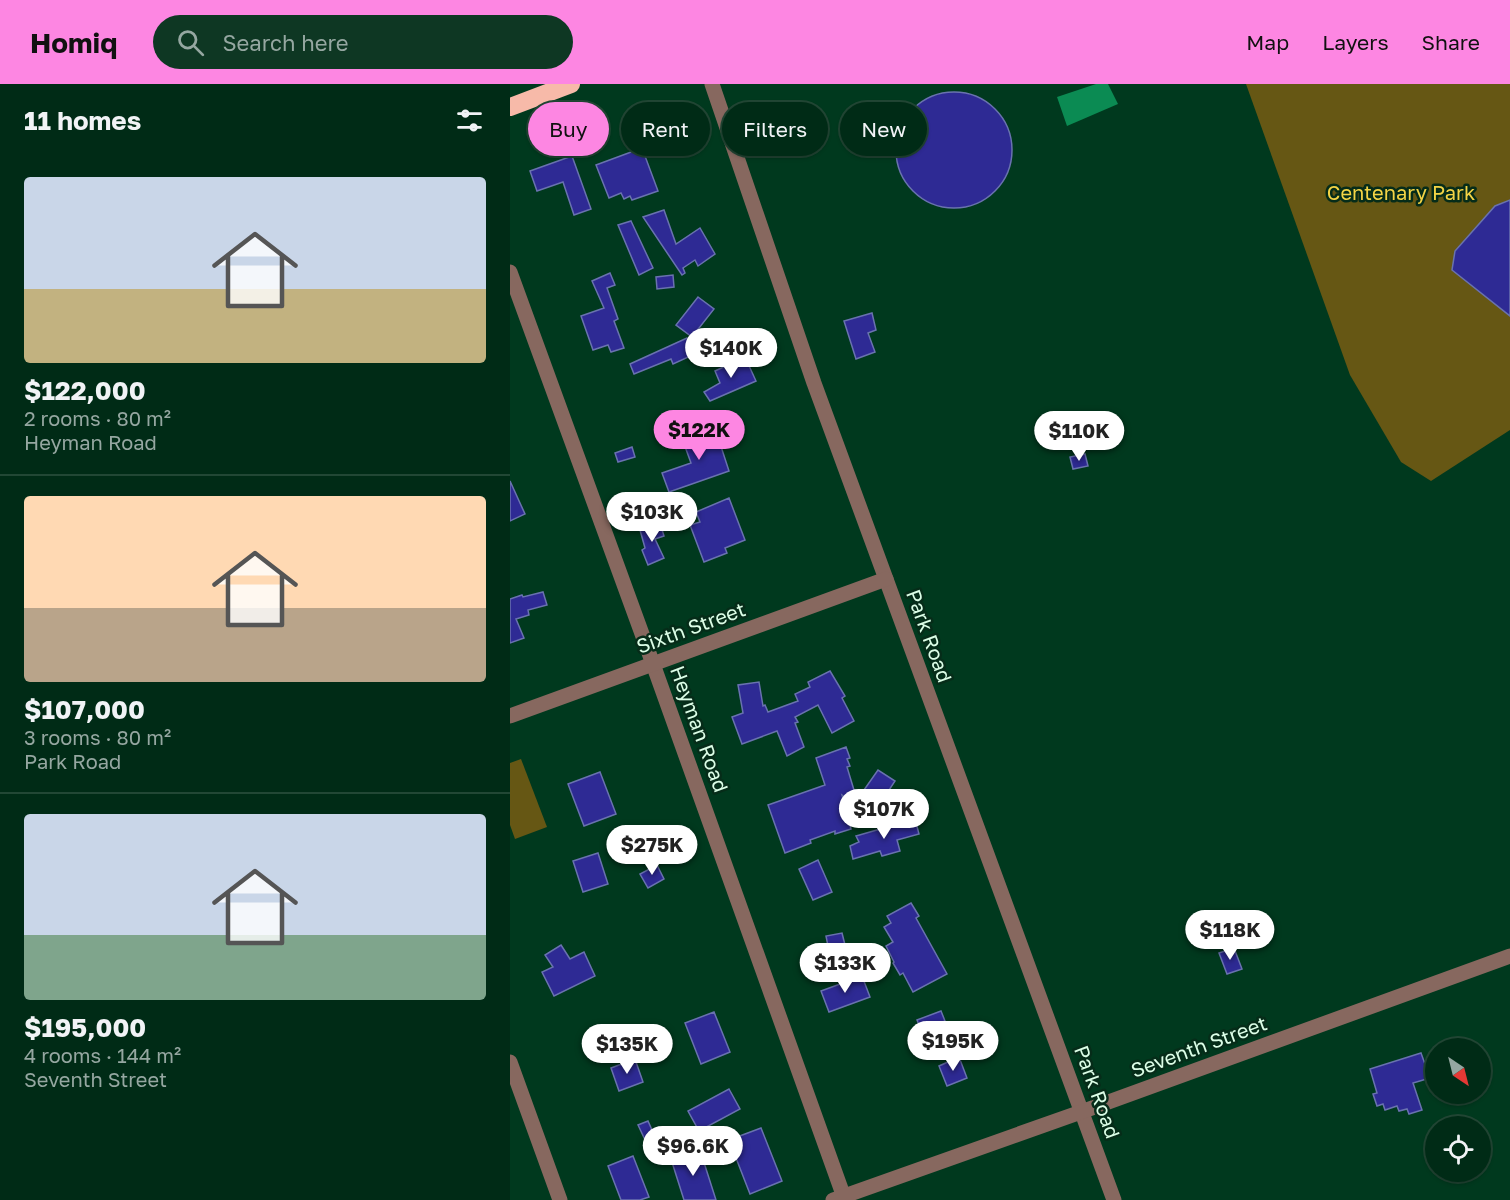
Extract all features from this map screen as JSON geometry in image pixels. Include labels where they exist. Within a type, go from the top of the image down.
[{"type":"highway","points":[[510,107],[571,84]]},
{"type":"street","name":"Park Road","points":[[712,84],[814,384],[1114,1200]]},
{"type":"street","name":"Heyman Road","points":[[510,272],[653,664],[840,1199]]},
{"type":"street","name":"Sixth Street","points":[[510,716],[886,579]]},
{"type":"street","name":"Seventh Street","points":[[840,1199],[1510,956]]},
{"type":"street","points":[[510,1062],[560,1200]]},
{"type":"green space","name":"Centenary Park","points":[[1246,84],[1510,84],[1510,430],[1431,481],[1401,462],[1350,375]]},
{"type":"green space","points":[[521,759],[547,827],[515,839],[510,825],[510,763]]},
{"type":"shaded area","points":[[1096,84],[1108,84],[1118,104],[1067,126],[1057,97]]},
{"type":"building","points":[[954,92],[976,97],[995,109],[1007,128],[1012,150],[1007,172],[995,191],[976,203],[954,208],[932,203],[913,191],[901,172],[897,156],[927,156],[927,102],[922,102]]},
{"type":"building","points":[[572,156],[591,209],[574,215],[563,182],[537,191],[530,171]]},
{"type":"building","points":[[621,156],[645,156],[658,191],[632,200],[630,196],[624,199],[621,193],[609,198],[596,165]]},
{"type":"building","points":[[1510,200],[1510,316],[1452,270],[1455,251],[1495,206]]},
{"type":"building","points":[[664,210],[676,244],[700,228],[715,254],[698,266],[695,260],[683,268],[685,273],[682,275],[643,217]]},
{"type":"building","points":[[631,221],[653,268],[639,275],[618,225]]},
{"type":"building","points":[[610,273],[615,285],[607,288],[618,319],[614,321],[624,348],[611,352],[608,345],[593,350],[581,316],[604,308],[592,281]]},
{"type":"building","points":[[673,275],[674,287],[657,289],[656,277]]},
{"type":"building","points":[[698,297],[714,309],[692,337],[676,325]]},
{"type":"building","points":[[872,313],[876,330],[868,333],[875,352],[856,359],[844,321]]},
{"type":"building","points":[[687,338],[695,354],[673,364],[671,359],[634,374],[630,364]]},
{"type":"building","points":[[745,357],[756,381],[710,401],[704,392],[720,383],[715,371]]},
{"type":"building","points":[[714,425],[729,471],[669,492],[662,473],[691,463],[683,441],[701,435],[700,430]]},
{"type":"building","points":[[632,447],[635,457],[618,462],[615,453]]},
{"type":"building","points":[[1085,454],[1088,466],[1073,469],[1070,457]]},
{"type":"building","points":[[510,481],[525,514],[510,521]]},
{"type":"building","points":[[729,498],[745,540],[725,548],[727,553],[704,562],[690,525],[700,522],[696,512]]},
{"type":"building","points":[[660,523],[664,536],[655,539],[664,558],[648,565],[642,550],[645,548],[640,530]]},
{"type":"building","points":[[543,592],[547,605],[528,610],[529,615],[516,619],[524,638],[510,643],[510,599]]},
{"type":"building","points":[[830,671],[845,696],[842,698],[854,721],[832,733],[818,705],[795,717],[804,747],[787,756],[777,731],[742,744],[732,717],[743,713],[738,685],[759,682],[763,706],[765,705],[768,712],[798,701],[795,694],[810,687],[808,682]]},
{"type":"building","points":[[846,747],[850,758],[847,759],[850,766],[847,767],[857,800],[878,770],[895,781],[872,816],[842,795],[851,829],[835,834],[835,831],[810,840],[811,843],[785,853],[768,805],[825,785],[816,758]]},
{"type":"building","points":[[600,772],[616,814],[584,826],[568,784]]},
{"type":"building","points":[[915,819],[919,834],[897,840],[900,851],[882,856],[880,851],[853,859],[850,846],[859,842],[856,836]]},
{"type":"building","points":[[598,853],[608,884],[583,892],[573,861]]},
{"type":"building","points":[[818,860],[832,892],[813,900],[799,869]]},
{"type":"building","points":[[657,865],[664,879],[648,888],[640,874]]},
{"type":"building","points":[[911,903],[919,916],[916,918],[947,974],[913,992],[903,973],[900,975],[893,963],[886,946],[893,942],[884,927],[891,923],[887,916]]},
{"type":"building","points":[[842,933],[848,957],[831,961],[826,936]]},
{"type":"building","points":[[561,945],[570,959],[584,952],[595,976],[554,996],[542,972],[553,967],[545,955]]},
{"type":"building","points":[[1234,948],[1242,969],[1227,974],[1219,953]]},
{"type":"building","points":[[862,976],[870,997],[829,1012],[821,991]]},
{"type":"building","points":[[941,1011],[945,1021],[921,1030],[917,1020]]},
{"type":"building","points":[[714,1012],[730,1052],[701,1064],[685,1023]]},
{"type":"building","points":[[1421,1053],[1425,1064],[1425,1079],[1413,1083],[1422,1110],[1409,1114],[1407,1109],[1399,1111],[1397,1106],[1385,1110],[1383,1104],[1377,1106],[1373,1094],[1377,1093],[1370,1069]]},
{"type":"building","points":[[959,1057],[967,1078],[947,1086],[939,1066]]},
{"type":"building","points":[[635,1059],[643,1082],[619,1091],[611,1068]]},
{"type":"building","points":[[729,1089],[740,1109],[699,1131],[688,1111]]},
{"type":"building","points":[[648,1121],[656,1139],[647,1144],[638,1125]]},
{"type":"building","points":[[761,1128],[782,1181],[750,1194],[729,1140]]},
{"type":"building","points":[[700,1150],[716,1200],[684,1200],[671,1159]]},
{"type":"building","points":[[633,1156],[649,1197],[640,1200],[621,1200],[608,1166]]}]
